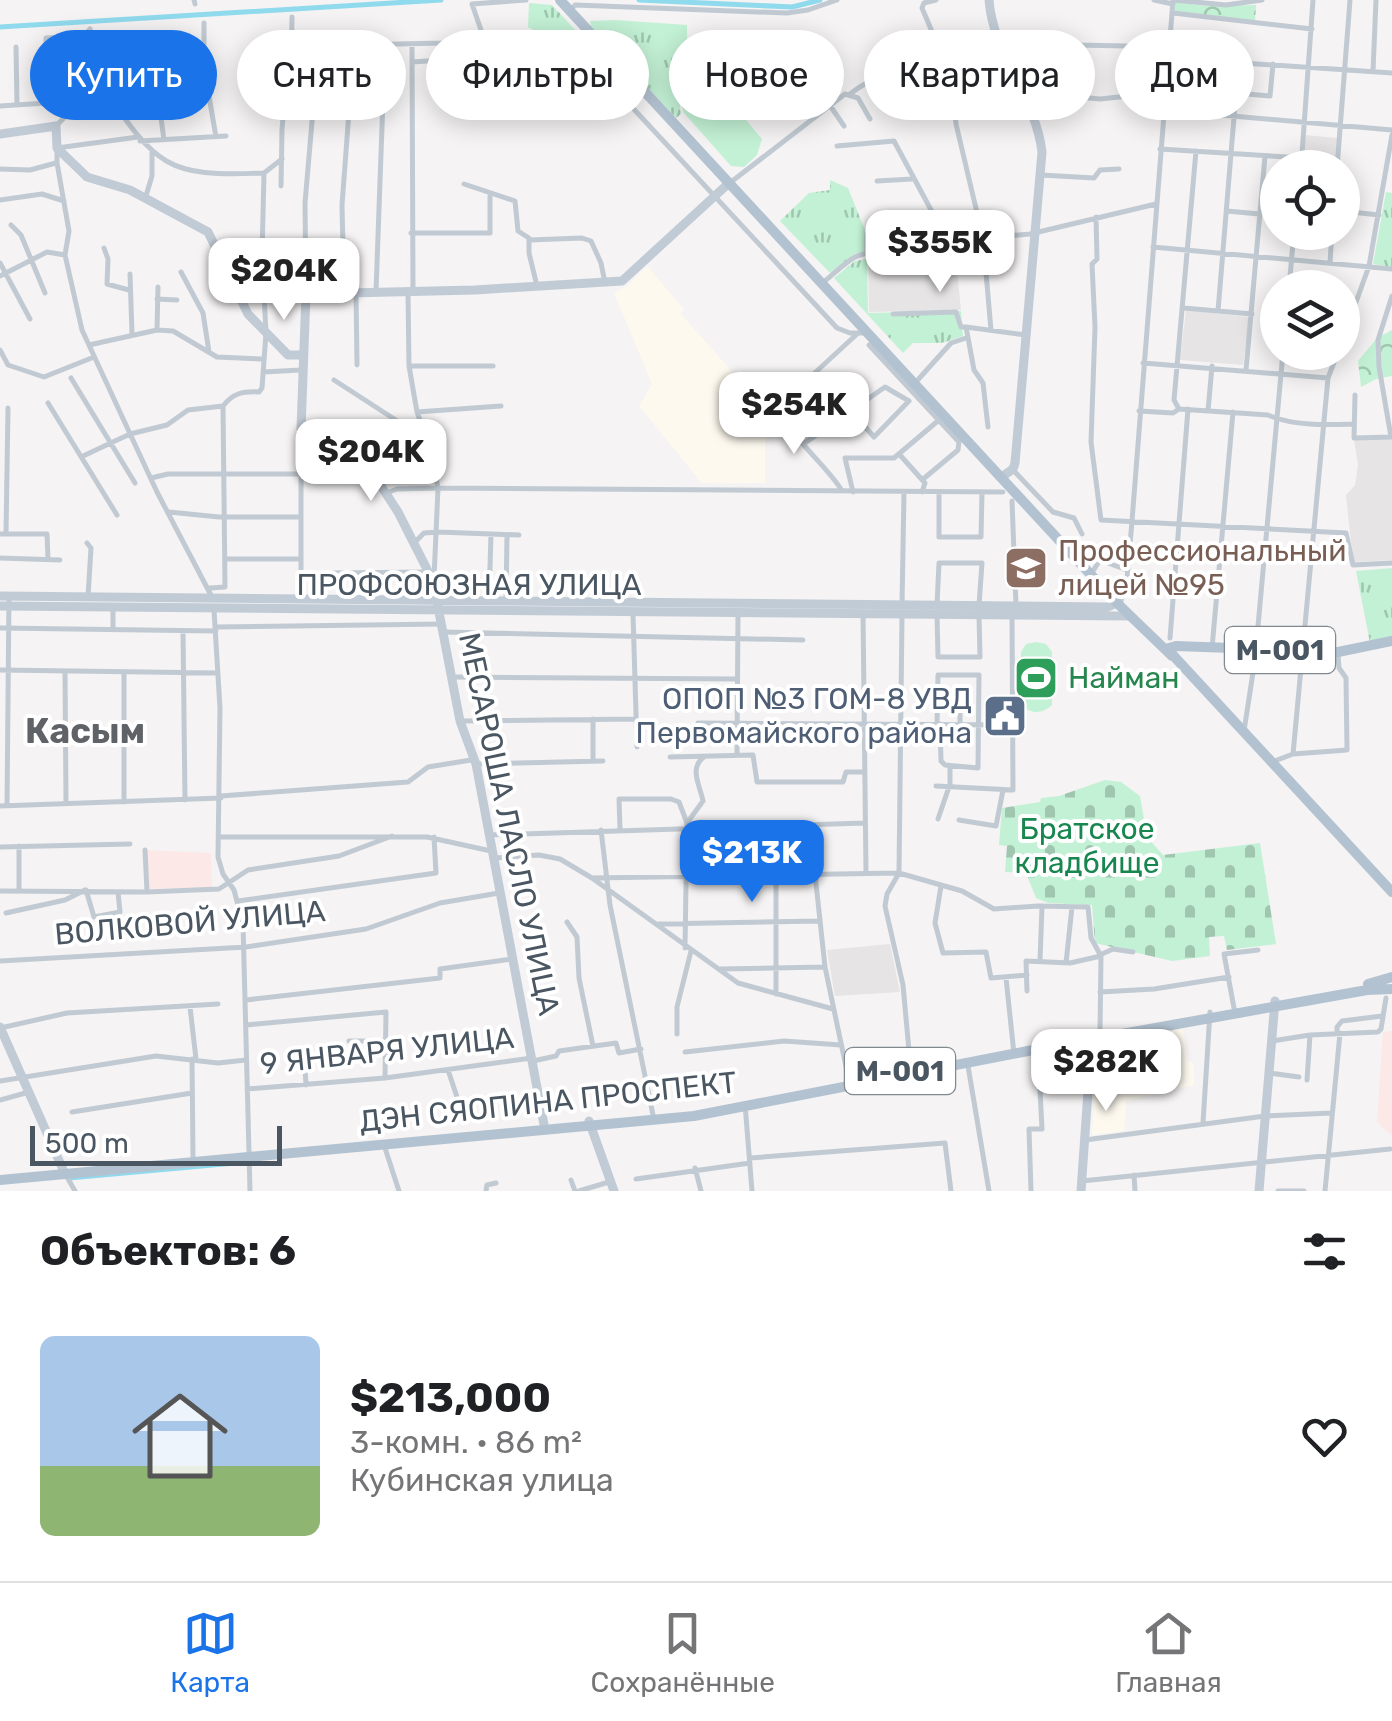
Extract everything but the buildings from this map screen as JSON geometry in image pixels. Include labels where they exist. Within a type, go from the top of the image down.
[{"type":"main road","points":[[561,5],[853,316],[865,337],[1168,648]]},
{"type":"main road","points":[[1004,483],[1093,571],[1130,616],[1168,648]]},
{"type":"main road","name":"М-001","points":[[1168,648],[1338,656],[1392,643]]},
{"type":"main road","name":"М-001","points":[[1304,653],[1392,643]]},
{"type":"main road","name":"М-001","points":[[1168,648],[1212,650]]},
{"type":"main road","name":"М-001","points":[[1168,648],[1392,892]]},
{"type":"main road","points":[[1183,668],[1189,657],[1199,652]]},
{"type":"main road","name":"ДЭН СЯОПИНА ПРОСПЕКТ","points":[[1210,1015],[1368,984],[1391,986]]},
{"type":"main road","name":"ДЭН СЯОПИНА ПРОСПЕКТ","points":[[0,1177],[694,1116],[850,1081],[1391,986]]},
{"type":"main road","name":"ДЭН СЯОПИНА ПРОСПЕКТ","points":[[590,1124],[745,1104],[1095,1036]]},
{"type":"main road","name":"ДЭН СЯОПИНА ПРОСПЕКТ","points":[[151,1163],[247,1155]]},
{"type":"street","points":[[480,30],[472,4],[526,0]]},
{"type":"street","points":[[561,5],[787,13],[837,0]]},
{"type":"street","points":[[936,0],[924,2],[922,8],[946,67],[983,238],[992,330]]},
{"type":"street","points":[[989,0],[995,30]]},
{"type":"street","points":[[1154,0],[1226,5],[1262,0]]},
{"type":"street","points":[[1302,150],[1313,0]]},
{"type":"street","points":[[1338,150],[1350,0]]},
{"type":"street","points":[[1372,72],[1376,0]]},
{"type":"street","points":[[1171,30],[1173,2]]},
{"type":"street","points":[[1173,13],[1312,29]]},
{"type":"street","points":[[282,186],[292,18]]},
{"type":"street","points":[[204,22],[204,30]]},
{"type":"street","points":[[406,44],[426,44]]},
{"type":"street","name":"МЕСАРОША ЛАСЛО УЛИЦА","points":[[412,44],[408,366],[416,412],[430,448],[438,488],[433,575],[460,721],[476,764],[544,1128]]},
{"type":"street","points":[[16,47],[18,105]]},
{"type":"street","points":[[412,62],[426,61]]},
{"type":"street","points":[[1254,63],[1392,73]]},
{"type":"street","points":[[1254,95],[1270,96],[1273,64]]},
{"type":"street","points":[[844,97],[864,84]]},
{"type":"street","points":[[850,94],[858,98],[864,109]]},
{"type":"street","points":[[0,106],[30,105]]},
{"type":"street","points":[[1254,117],[1392,132],[1380,215],[1360,293]]},
{"type":"street","points":[[55,120],[69,232],[65,256],[89,345],[212,598],[218,673],[220,866],[238,902],[246,946],[250,1191]]},
{"type":"street","points":[[0,134],[56,126],[62,120]]},
{"type":"street","points":[[126,120],[152,153],[181,170],[264,173],[282,159]]},
{"type":"street","points":[[161,120],[164,140]]},
{"type":"street","points":[[213,120],[216,137]]},
{"type":"street","points":[[301,599],[301,356],[306,294],[305,203],[312,120]]},
{"type":"street","points":[[344,293],[342,205],[348,120]]},
{"type":"street","points":[[376,293],[382,120]]},
{"type":"street","points":[[645,120],[837,328],[865,337]]},
{"type":"street","points":[[306,294],[622,281],[728,183],[740,178],[809,120]]},
{"type":"street","points":[[840,120],[844,126]]},
{"type":"street","points":[[386,493],[438,488],[982,492],[1004,483],[1013,469],[1041,175],[1039,133],[1034,120]]},
{"type":"street","points":[[1119,602],[1126,591],[1163,120]]},
{"type":"street","points":[[1218,311],[1235,120]]},
{"type":"street","points":[[57,148],[139,139],[226,136]]},
{"type":"street","points":[[837,146],[894,140],[952,249]]},
{"type":"street","points":[[1160,150],[1260,156]]},
{"type":"street","points":[[1179,408],[1174,400],[1196,151]]},
{"type":"street","points":[[145,199],[152,176],[152,153]]},
{"type":"street","points":[[0,169],[30,170],[61,161],[87,177],[113,183],[208,232],[248,314],[288,355],[301,356]]},
{"type":"street","points":[[1041,175],[1094,178],[1100,170],[1119,169]]},
{"type":"street","points":[[82,456],[130,434],[167,425],[188,410],[223,406],[232,396],[261,390],[266,334],[262,254],[264,173]]},
{"type":"street","points":[[877,181],[912,179]]},
{"type":"street","points":[[464,184],[513,200],[518,230],[529,240],[537,286]]},
{"type":"street","points":[[0,200],[42,194],[64,201]]},
{"type":"street","points":[[412,232],[490,233],[490,194]]},
{"type":"street","points":[[1246,370],[1260,202]]},
{"type":"street","points":[[983,238],[1036,231],[1158,204]]},
{"type":"street","points":[[1227,211],[1259,214]]},
{"type":"street","points":[[1360,213],[1380,215]]},
{"type":"street","points":[[1096,217],[1091,420],[1100,520],[1346,532],[1353,566],[1392,563]]},
{"type":"street","points":[[10,225],[21,234],[46,293]]},
{"type":"street","points":[[867,254],[867,234],[899,234],[907,237],[910,248]]},
{"type":"street","points":[[529,240],[591,241],[605,284]]},
{"type":"street","points":[[822,284],[858,255],[910,248],[964,251],[984,246]]},
{"type":"street","points":[[104,248],[108,259],[107,284],[130,290]]},
{"type":"street","points":[[1153,248],[1392,269]]},
{"type":"street","points":[[1291,270],[1293,250]]},
{"type":"street","points":[[1330,263],[1331,250]]},
{"type":"street","points":[[3,274],[32,258],[53,252],[65,256]]},
{"type":"street","points":[[0,263],[30,319]]},
{"type":"street","points":[[181,272],[204,312],[209,352]]},
{"type":"street","points":[[130,274],[132,334]]},
{"type":"street","points":[[157,330],[158,287]]},
{"type":"street","points":[[356,293],[357,365]]},
{"type":"street","points":[[1355,395],[1354,438],[1392,436],[1378,340],[1392,296]]},
{"type":"street","points":[[157,299],[177,300]]},
{"type":"street","points":[[1184,308],[1252,314]]},
{"type":"street","points":[[893,314],[956,312],[961,326],[966,328],[1026,336]]},
{"type":"street","points":[[845,332],[853,316]]},
{"type":"street","points":[[966,328],[974,370],[983,383],[988,427]]},
{"type":"street","points":[[89,345],[132,334],[173,331],[217,357],[264,359]]},
{"type":"street","points":[[842,492],[834,476],[782,416],[781,404],[865,337]]},
{"type":"street","points":[[852,412],[874,437],[909,401],[951,343],[966,338]]},
{"type":"street","points":[[0,350],[8,365],[44,377],[94,357]]},
{"type":"street","points":[[1143,363],[1328,378]]},
{"type":"street","points":[[408,366],[493,366]]},
{"type":"street","points":[[1208,410],[1212,366]]},
{"type":"street","points":[[263,372],[301,370]]},
{"type":"street","points":[[1243,734],[1256,651],[1281,370]]},
{"type":"street","points":[[1292,754],[1331,370]]},
{"type":"street","points":[[70,378],[135,483]]},
{"type":"street","points":[[334,380],[405,426],[420,422]]},
{"type":"street","points":[[805,444],[885,387],[909,401]]},
{"type":"street","points":[[917,388],[959,442],[958,450],[922,480]]},
{"type":"street","points":[[48,403],[118,514]]},
{"type":"street","points":[[212,598],[225,587],[223,406]]},
{"type":"street","points":[[416,412],[501,406]]},
{"type":"street","points":[[8,408],[3,534],[47,534],[48,560]]},
{"type":"street","points":[[1140,411],[1173,412],[1179,408],[1268,414],[1324,425],[1353,424]]},
{"type":"street","points":[[1168,648],[1188,409]]},
{"type":"street","points":[[1212,650],[1232,412]]},
{"type":"street","points":[[853,492],[845,458],[894,458],[939,420]]},
{"type":"street","points":[[302,429],[335,436],[359,452],[433,575]]},
{"type":"street","points":[[900,455],[922,480],[922,492]]},
{"type":"street","points":[[1013,469],[1052,512],[1074,518],[1082,534]]},
{"type":"street","points":[[151,478],[168,474],[301,474]]},
{"type":"street","points":[[904,492],[900,873],[886,894],[885,906],[903,985],[911,1073]]},
{"type":"street","points":[[939,492],[939,537],[982,537],[982,492]]},
{"type":"street","points":[[936,786],[1014,790],[1012,501]]},
{"type":"street","points":[[168,512],[300,517]]},
{"type":"street","points":[[413,544],[424,533],[519,535]]},
{"type":"street","points":[[489,600],[492,534]]},
{"type":"street","points":[[506,600],[508,535]]},
{"type":"street","points":[[87,543],[91,548],[88,597]]},
{"type":"street","points":[[0,558],[60,560]]},
{"type":"street","points":[[225,559],[301,559]]},
{"type":"street","points":[[1093,571],[1100,560],[1127,570]]},
{"type":"street","points":[[939,563],[982,563],[979,610],[980,657],[938,657],[939,563]]},
{"type":"street","points":[[328,572],[433,575]]},
{"type":"street","name":"ПРОФСОЮЗНАЯ УЛИЦА","points":[[5,601],[113,607],[212,598],[438,605],[979,610],[1108,607],[1119,602]]},
{"type":"street","name":"ПРОФСОЮЗНАЯ УЛИЦА","points":[[5,601],[212,598],[438,605],[506,600],[738,612],[863,613],[902,609]]},
{"type":"street","points":[[5,601],[9,628],[4,670],[4,806],[185,800],[408,782],[428,767],[471,760],[476,764],[604,761]]},
{"type":"street","points":[[633,606],[637,748]]},
{"type":"street","points":[[113,607],[113,628]]},
{"type":"street","name":"ПРОФСОЮЗНАЯ УЛИЦА","points":[[1014,610],[1130,616]]},
{"type":"street","points":[[737,754],[738,612]]},
{"type":"street","points":[[863,613],[866,873]]},
{"type":"street","points":[[0,628],[216,629]]},
{"type":"street","name":"ПРОФСОЮЗНАЯ УЛИЦА","points":[[216,629],[443,628],[635,638],[803,640]]},
{"type":"street","points":[[183,630],[185,800]]},
{"type":"street","name":"ПРОФСОЮЗНАЯ УЛИЦА","points":[[464,632],[466,677]]},
{"type":"street","points":[[1272,763],[1292,754],[1346,750],[1346,678],[1339,668],[1338,656]]},
{"type":"street","points":[[4,670],[218,673]]},
{"type":"street","points":[[66,671],[66,804]]},
{"type":"street","points":[[124,672],[124,802]]},
{"type":"street","points":[[938,674],[979,675],[978,724],[978,768],[950,767],[941,761],[938,674]]},
{"type":"street","points":[[452,678],[737,679]]},
{"type":"street","points":[[949,695],[949,710],[960,710],[960,724]]},
{"type":"street","points":[[592,761],[593,719]]},
{"type":"street","points":[[460,721],[636,719]]},
{"type":"street","points":[[698,724],[1013,725]]},
{"type":"street","points":[[670,757],[755,756],[758,782],[843,782],[848,772],[864,772]]},
{"type":"street","points":[[686,825],[703,801],[697,787],[697,766],[704,757]]},
{"type":"street","points":[[938,819],[952,774],[950,767]]},
{"type":"street","points":[[959,820],[996,826],[1003,790]]},
{"type":"street","points":[[620,829],[619,799],[679,802],[686,825],[688,950],[677,1007],[677,1034]]},
{"type":"street","points":[[489,835],[686,825],[865,823]]},
{"type":"street","points":[[776,826],[776,994]]},
{"type":"street","points":[[601,830],[606,878],[653,1115]]},
{"type":"street","points":[[0,891],[218,890],[248,870],[339,856],[392,836]]},
{"type":"street","points":[[220,837],[434,837],[492,855],[551,856],[592,878],[738,983],[833,1009]]},
{"type":"street","points":[[238,902],[436,873],[434,837]]},
{"type":"street","points":[[0,847],[130,844]]},
{"type":"street","points":[[19,890],[20,846]]},
{"type":"street","points":[[145,850],[146,892]]},
{"type":"street","points":[[592,878],[900,873],[962,891],[994,909],[1088,907],[1090,938],[1102,955],[1081,1186],[1134,1175],[1390,1149]]},
{"type":"street","points":[[815,874],[825,967],[850,1081]]},
{"type":"street","points":[[941,886],[934,923],[942,953],[986,952],[989,976],[1027,976]]},
{"type":"street","points":[[85,890],[94,917],[120,912],[118,892]]},
{"type":"street","points":[[6,913],[72,898],[85,890]]},
{"type":"street","name":"ВОЛКОВОЙ УЛИЦА","points":[[0,961],[246,946],[366,929],[440,902],[499,893]]},
{"type":"street","points":[[1040,961],[1042,906]]},
{"type":"street","points":[[1066,963],[1072,907]]},
{"type":"street","points":[[656,924],[820,921]]},
{"type":"street","points":[[567,922],[577,937],[578,978],[593,1046],[616,1043],[619,1053],[641,1049]]},
{"type":"street","points":[[1028,992],[1026,962],[1066,963],[1113,949],[1133,952]]},
{"type":"street","points":[[1234,1008],[1224,954],[1258,950]]},
{"type":"street","points":[[246,1000],[440,978],[440,969],[512,960]]},
{"type":"street","points":[[717,969],[825,967]]},
{"type":"street","points":[[1006,978],[1014,1052]]},
{"type":"street","points":[[1100,992],[1229,978]]},
{"type":"street","points":[[1272,1041],[1310,1034],[1378,1032],[1391,986]]},
{"type":"street","points":[[75,1191],[0,1027],[68,1013],[218,1004]]},
{"type":"street","points":[[1260,1191],[1275,1004]]},
{"type":"street","points":[[190,1008],[193,1157]]},
{"type":"street","points":[[246,1024],[386,1012],[385,1078]]},
{"type":"street","points":[[1203,1123],[1210,1015]]},
{"type":"street","points":[[1325,1191],[1339,1033],[1336,1027],[1342,1021],[1382,1016]]},
{"type":"street","points":[[1307,1080],[1310,1034]]},
{"type":"street","points":[[350,1041],[385,1041]]},
{"type":"street","points":[[684,1052],[784,1041],[841,1044]]},
{"type":"street","name":"9 ЯНВАРЯ УЛИЦА","points":[[246,1089],[385,1078],[532,1060],[593,1046]]},
{"type":"street","points":[[1031,1191],[1029,1129],[1042,1129],[1038,1049]]},
{"type":"street","points":[[304,1051],[306,1085]]},
{"type":"street","points":[[0,1081],[156,1056],[218,1063],[246,1060]]},
{"type":"street","points":[[968,1062],[989,1191]]},
{"type":"street","points":[[448,1070],[457,1096]]},
{"type":"street","points":[[1269,1073],[1299,1076]]},
{"type":"street","points":[[0,1100],[29,1092]]},
{"type":"street","points":[[72,1112],[192,1093]]},
{"type":"street","points":[[745,1104],[752,1191]]},
{"type":"street","points":[[1085,1140],[1266,1116],[1332,1113]]},
{"type":"street","points":[[572,1180],[577,1191],[612,1186],[590,1124]]},
{"type":"street","points":[[384,1142],[399,1191]]},
{"type":"street","points":[[636,1178],[750,1160],[945,1143],[951,1191]]},
{"type":"street","points":[[694,1168],[701,1191]]},
{"type":"street","points":[[1134,1175],[1135,1191]]},
{"type":"street","points":[[486,1191],[487,1184],[496,1183]]},
{"type":"street","points":[[1278,1191],[1304,1191]]},
{"type":"shaded area","points":[[1305,135],[1337,138],[1336,150],[1304,150]]},
{"type":"shaded area","points":[[946,251],[956,261],[961,310],[869,312],[868,259]]},
{"type":"shaded area","points":[[647,266],[684,309],[681,314],[775,420],[765,430],[765,483],[702,483],[639,406],[652,384],[614,293]]},
{"type":"shaded area","points":[[1186,310],[1249,317],[1243,365],[1180,360]]},
{"type":"shaded area","points":[[1392,438],[1392,560],[1353,562],[1346,495],[1355,485],[1358,465],[1354,440]]},
{"type":"shaded area","points":[[146,850],[211,853],[212,887],[148,889]]},
{"type":"shaded area","points":[[890,944],[900,992],[835,996],[827,950]]},
{"type":"shaded area","points":[[1183,1029],[1188,1062],[1193,1062],[1194,1085],[1126,1101],[1124,1131],[1092,1135],[1097,1044]]},
{"type":"shaded area","points":[[1392,1031],[1392,1136],[1377,1122],[1383,1032]]},
{"type":"green space","points":[[1175,2],[1256,5],[1255,21],[1175,12]]},
{"type":"green space","points":[[529,3],[552,5],[575,30],[533,30],[528,27]]},
{"type":"green space","points":[[590,21],[687,25],[687,30],[669,30],[669,111],[649,89],[649,30],[594,30]]},
{"type":"green space","points":[[690,120],[746,120],[762,139],[757,155],[744,167],[731,166]]},
{"type":"green space","points":[[830,180],[848,188],[865,230],[865,253],[856,253],[830,273],[780,221],[809,193],[830,190]]},
{"type":"green space","points":[[1386,192],[1392,193],[1392,267],[1373,264]]},
{"type":"green space","points":[[867,259],[868,313],[961,311],[963,336],[942,343],[913,343],[903,353],[834,278],[855,261]]},
{"type":"green space","points":[[1392,330],[1392,376],[1361,387],[1360,359],[1377,338]]},
{"type":"green space","points":[[1392,568],[1392,639],[1370,643],[1356,571]]},
{"type":"green space","name":"Найман","points":[[1026,644],[1046,644],[1052,652],[1052,705],[1036,712],[1020,704],[1021,652]]},
{"type":"green space","name":"Братское кладбище","points":[[1105,780],[1121,782],[1140,796],[1147,837],[1163,855],[1260,843],[1276,944],[1227,950],[1224,936],[1209,937],[1210,956],[1172,961],[1095,943],[1092,905],[1048,903],[1036,898],[1026,873],[1005,872],[1007,846],[999,845],[1002,808],[1040,802],[1041,798]]},
{"type":"waterway","points":[[0,27],[441,0]]},
{"type":"waterway","points":[[639,0],[792,7],[820,0]]},
{"type":"waterway","points":[[72,1179],[249,1163]]},
{"type":"place","name":"Профессиональный лицей №95","points":[[1026,568]]},
{"type":"place","name":"Найман","points":[[1036,678]]},
{"type":"place","name":"ОПОП №3 ГОМ-8 УВД Первомайского района","points":[[1005,716]]},
{"type":"district","name":"Касым","points":[[85,731]]}]
